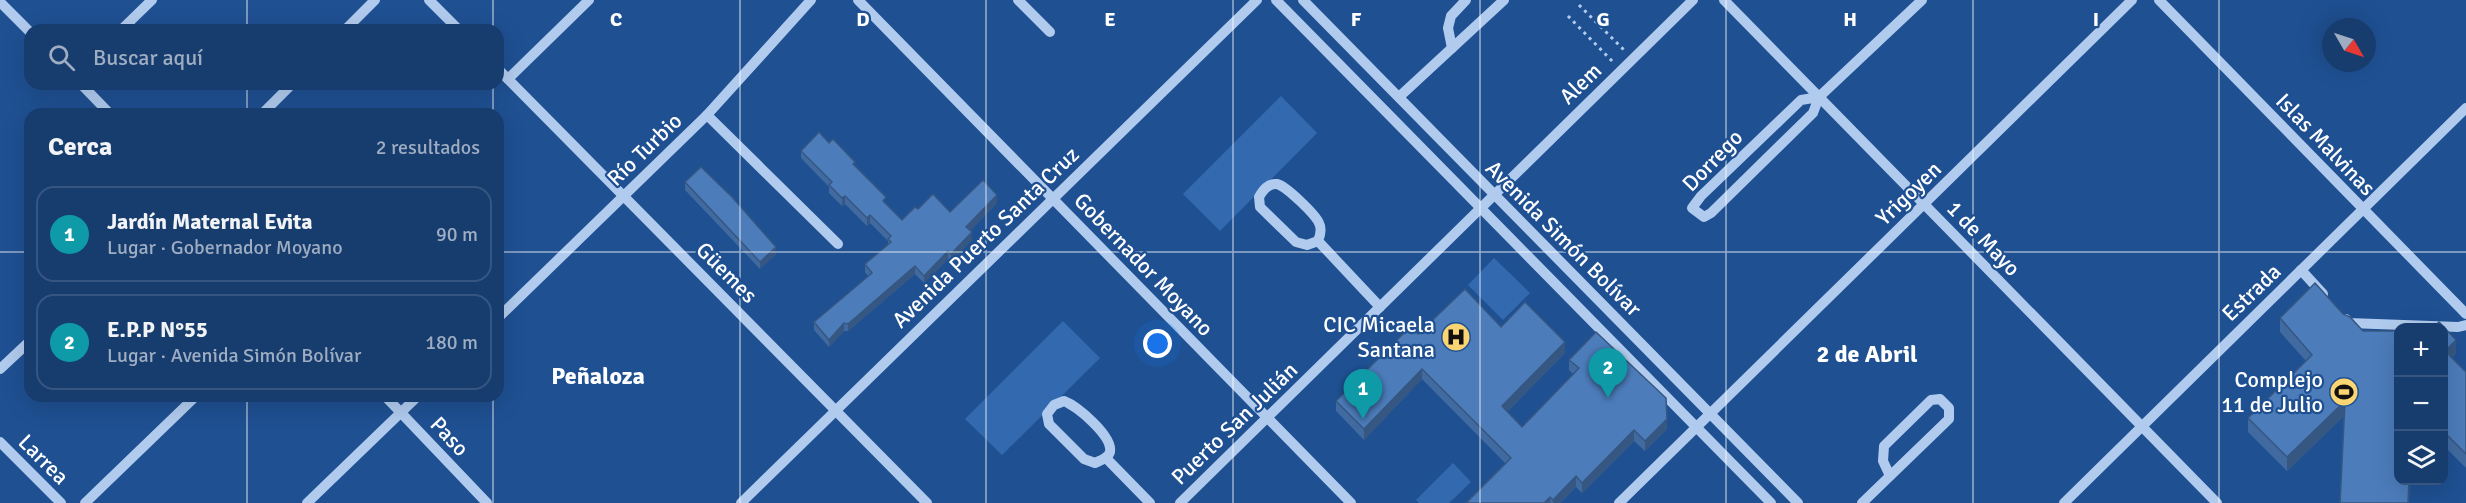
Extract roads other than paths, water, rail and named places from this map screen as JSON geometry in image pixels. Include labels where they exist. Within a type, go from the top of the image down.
[{"type":"street","points":[[127,24],[152,0]]},
{"type":"street","points":[[351,24],[375,0]]},
{"type":"street","points":[[429,0],[453,24]]},
{"type":"street","points":[[508,79],[589,0]]},
{"type":"street","name":"Río Turbio","points":[[504,312],[707,115],[811,0]]},
{"type":"street","name":"Gobernador Moyano","points":[[858,0],[1351,503]]},
{"type":"street","points":[[1018,0],[1050,32]]},
{"type":"street","name":"Avenida Puerto Santa Cruz","points":[[741,503],[1257,0]]},
{"type":"street","name":"Avenida Simón Bolívar","points":[[1276,0],[1771,503]]},
{"type":"street","name":"Avenida Simón Bolívar","points":[[1303,0],[1798,503]]},
{"type":"street","points":[[1452,48],[1448,28],[1451,16],[1466,0]]},
{"type":"street","points":[[1400,97],[1504,0]]},
{"type":"street","name":"Alem","points":[[1494,195],[1693,0]]},
{"type":"street","name":"1 de Mayo","points":[[1724,0],[2217,503]]},
{"type":"street","name":"Dorrego","points":[[1819,97],[1800,100],[1701,196],[1692,208],[1697,214],[1704,217],[1711,213],[1813,113],[1819,97],[1922,0]]},
{"type":"street","name":"Yrigoyen","points":[[1619,503],[2132,0]]},
{"type":"street","name":"Islas Malvinas","points":[[2159,0],[2466,314]]},
{"type":"street","points":[[0,2],[24,26]]},
{"type":"street","name":"Güemes","points":[[504,75],[927,503]]},
{"type":"street","points":[[87,90],[104,108]]},
{"type":"street","points":[[268,108],[286,90]]},
{"type":"street","name":"Estrada","points":[[2064,503],[2466,108]]},
{"type":"street","points":[[707,115],[838,244]]},
{"type":"street","points":[[1275,184],[1284,187],[1313,214],[1320,223],[1322,233],[1318,241],[1307,245],[1296,242],[1260,207],[1259,197],[1266,188],[1275,184]]},
{"type":"street","name":"Puerto San Julián","points":[[1180,503],[1494,195]]},
{"type":"street","points":[[1318,241],[1380,306]]},
{"type":"street","points":[[2301,270],[2333,305]]},
{"type":"street","points":[[2341,314],[2349,323],[2458,327],[2466,325]]},
{"type":"street","points":[[0,369],[24,346]]},
{"type":"street","points":[[1862,503],[1890,476],[1949,419],[1949,408],[1940,399],[1931,400],[1884,446],[1883,461],[1890,476]]},
{"type":"street","points":[[1064,401],[1073,405],[1101,431],[1108,441],[1110,451],[1106,458],[1095,463],[1084,459],[1049,424],[1047,414],[1054,405],[1064,401]]},
{"type":"street","points":[[85,503],[190,402]]},
{"type":"street","name":"Paso","points":[[391,402],[487,503]]},
{"type":"street","points":[[307,503],[412,402]]},
{"type":"street","name":"Larrea","points":[[0,442],[61,503]]},
{"type":"street","points":[[1106,458],[1150,503]]},
{"type":"place","name":"CIC Micaela Santana","points":[[1456,337]]},
{"type":"place","name":"Complejo 11 de Julio","points":[[2344,392]]},
{"type":"place","name":"E.P.P N°55","points":[[1608,398]]},
{"type":"place","name":"Jardín Maternal Evita","points":[[1363,419]]},
{"type":"district","name":"2 de Abril","points":[[1867,354]]},
{"type":"district","name":"Peñaloza","points":[[598,376]]}]
